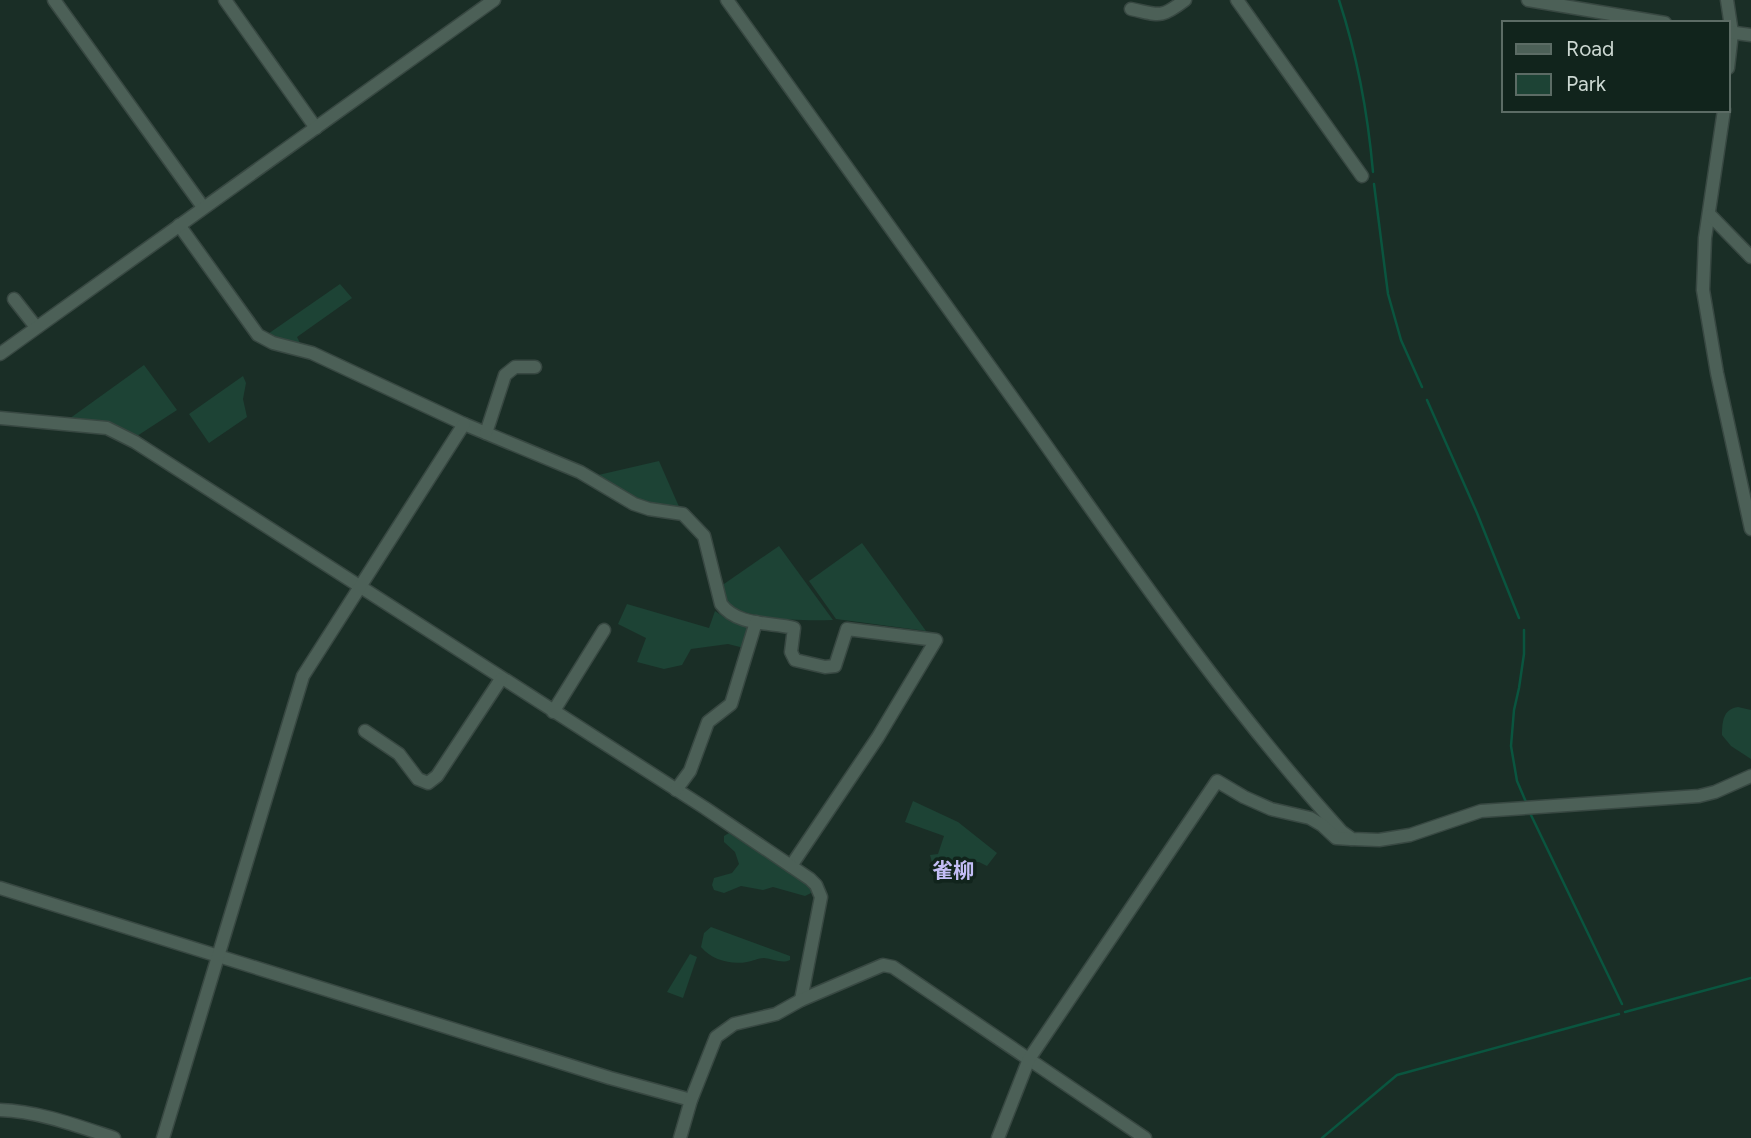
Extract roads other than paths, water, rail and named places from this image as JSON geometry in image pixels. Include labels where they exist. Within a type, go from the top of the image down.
[{"type":"street","points":[[54,0],[203,207]]},
{"type":"street","points":[[225,0],[316,128]]},
{"type":"street","points":[[0,354],[494,0]]},
{"type":"street","points":[[727,0],[925,273],[1146,587],[1308,795],[1342,832],[1352,839]]},
{"type":"street","points":[[1130,9],[1167,14],[1185,0]]},
{"type":"street","points":[[1237,0],[1362,176]]},
{"type":"street","points":[[1528,0],[1653,21]]},
{"type":"street","points":[[1727,0],[1729,21]]},
{"type":"street","points":[[1730,33],[1751,35]]},
{"type":"street","points":[[1724,112],[1702,262],[1703,290],[1717,373],[1751,529]]},
{"type":"street","points":[[1710,215],[1751,257]]},
{"type":"street","points":[[178,225],[258,335],[273,343],[312,353],[464,424],[580,472],[634,504],[683,514],[704,536],[721,604],[737,618],[794,628],[791,656],[795,660],[825,667],[835,666],[847,629],[936,640],[878,737],[791,866]]},
{"type":"street","points":[[14,299],[36,327]]},
{"type":"street","points":[[486,433],[505,375],[515,367],[535,367]]},
{"type":"street","points":[[0,418],[107,428],[168,463],[791,866],[816,885],[821,897],[802,1000]]},
{"type":"street","points":[[163,1138],[303,676],[464,424]]},
{"type":"street","points":[[676,790],[690,771],[708,722],[730,704],[756,622]]},
{"type":"street","points":[[553,712],[604,631]]},
{"type":"street","points":[[365,731],[399,754],[418,779],[428,783],[437,776],[501,679]]},
{"type":"street","points":[[998,1138],[1029,1059],[1217,781],[1271,809],[1310,818],[1336,838],[1379,840],[1410,835],[1481,811],[1699,796],[1751,776]]},
{"type":"street","points":[[0,888],[610,1078],[691,1100]]},
{"type":"street","points":[[680,1138],[691,1100],[716,1037],[734,1024],[776,1014],[802,1000],[888,965],[1145,1138]]},
{"type":"street","points":[[0,1110],[50,1119],[114,1138]]},
{"type":"waterway","points":[[1339,0],[1361,85],[1373,172]]},
{"type":"waterway","points":[[1374,184],[1388,294],[1401,340],[1422,387]]},
{"type":"waterway","points":[[1427,400],[1477,513],[1519,618]]},
{"type":"waterway","points":[[1524,630],[1524,654],[1511,746],[1517,781],[1526,802]]},
{"type":"waterway","points":[[1530,813],[1622,1004]]},
{"type":"waterway","points":[[1625,1012],[1751,978]]},
{"type":"waterway","points":[[1322,1138],[1397,1075],[1619,1014]]},
{"type":"district","name":"雀柳","points":[[953,870]]}]
